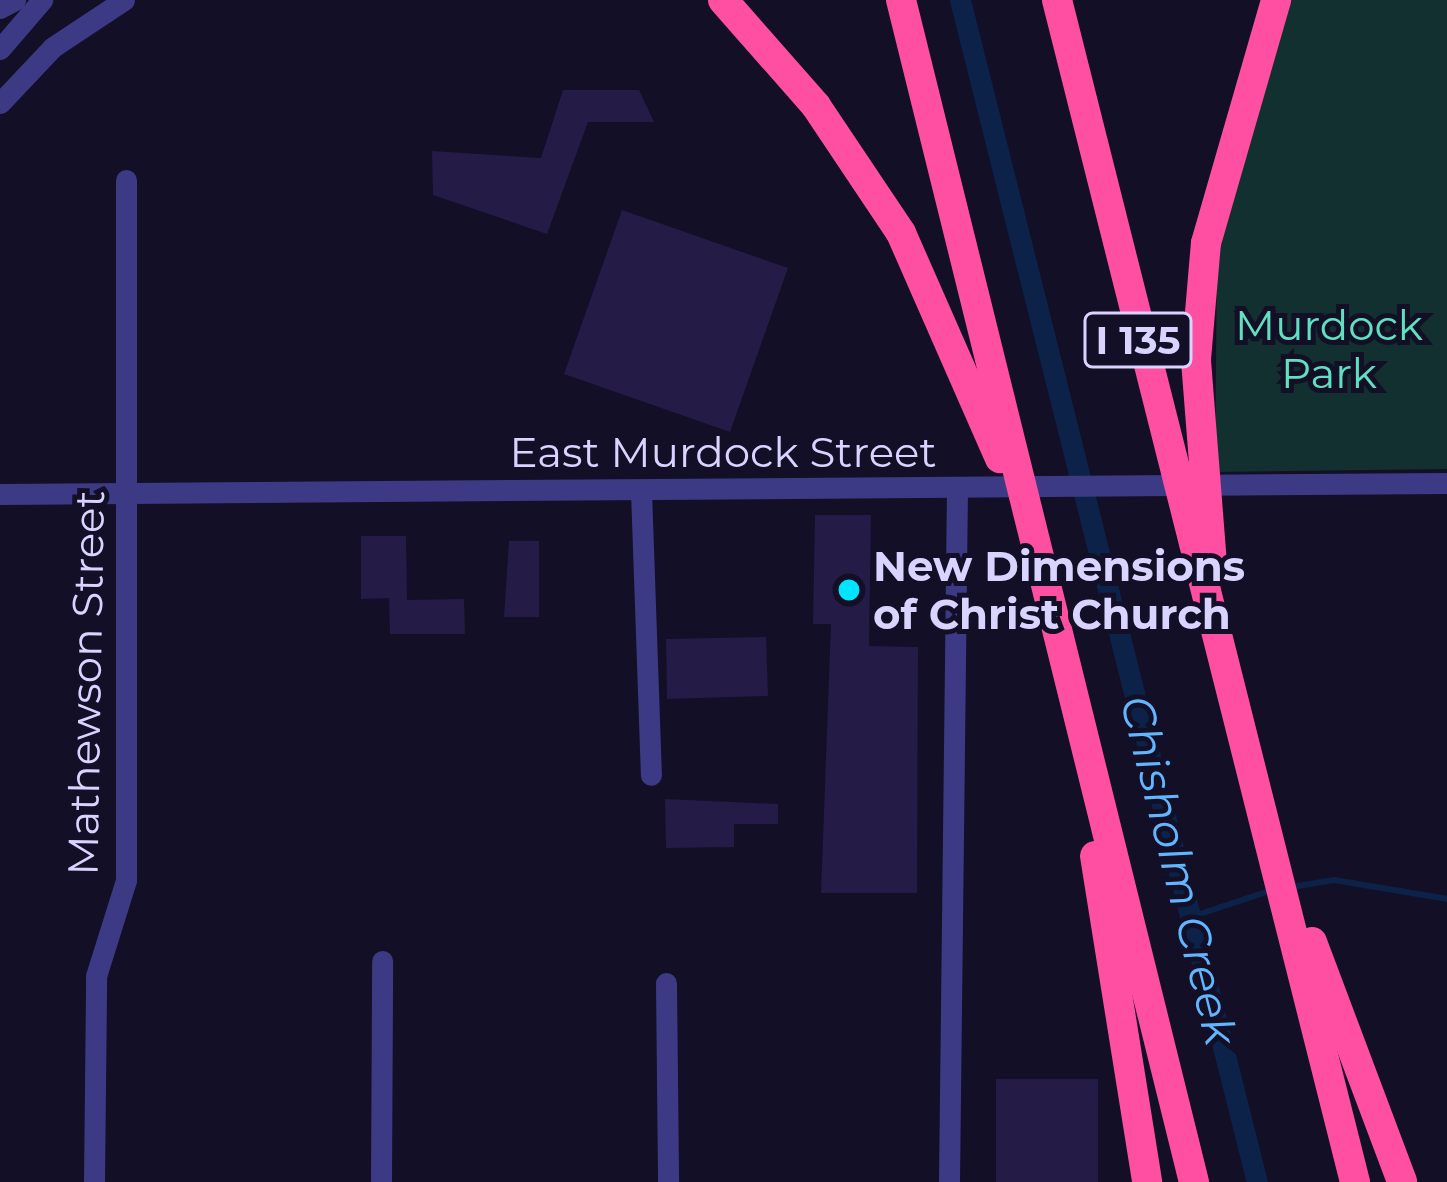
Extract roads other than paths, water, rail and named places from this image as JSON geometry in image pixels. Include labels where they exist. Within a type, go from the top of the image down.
[{"type":"highway","points":[[723,0],[816,106],[936,300],[1046,575]]},
{"type":"highway","points":[[901,0],[1194,1182]]},
{"type":"highway","name":"I 135","points":[[1057,0],[1355,1182]]},
{"type":"highway","points":[[1225,678],[1196,359],[1215,192],[1276,0]]},
{"type":"highway","points":[[1076,713],[1147,1182]]},
{"type":"highway","points":[[1250,773],[1402,1182]]},
{"type":"street","points":[[0,8],[15,0]]},
{"type":"street","points":[[0,49],[42,0]]},
{"type":"street","points":[[0,103],[53,47],[124,0]]},
{"type":"street","name":"Mathewson Street","points":[[94,1182],[96,976],[126,880],[126,180]]},
{"type":"street","name":"East Murdock Street","points":[[0,494],[1022,490],[1447,483]]},
{"type":"street","points":[[950,1182],[957,489]]},
{"type":"street","points":[[640,491],[651,775]]},
{"type":"street","points":[[381,1182],[382,961]]},
{"type":"street","points":[[667,983],[668,1182]]},
{"type":"waterway","name":"Chisholm Creek","points":[[960,0],[1257,1182]]},
{"type":"waterway","points":[[1291,887],[1334,880],[1447,899]]},
{"type":"waterway","points":[[1194,916],[1272,890]]},
{"type":"place","name":"New Dimensions of Christ Church","points":[[849,590]]},
{"type":"park label","name":"Murdock Park","points":[[1329,349]]}]
